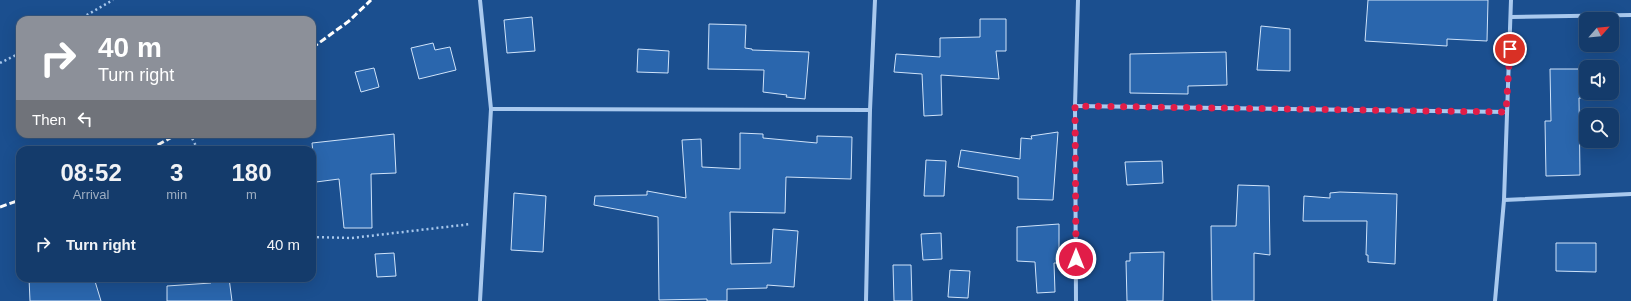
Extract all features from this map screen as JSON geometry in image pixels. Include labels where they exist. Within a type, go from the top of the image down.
[{"type":"street","points":[[480,0],[492,109],[480,301]]},
{"type":"street","points":[[866,301],[870,110],[875,0]]},
{"type":"street","points":[[1076,301],[1075,106],[1078,0]]},
{"type":"street","points":[[1495,301],[1504,200],[1511,0]]},
{"type":"street","points":[[1511,17],[1631,15]]},
{"type":"street","points":[[1075,106],[1506,112]]},
{"type":"street","points":[[492,109],[870,110]]},
{"type":"street","points":[[1504,200],[1631,194]]},
{"type":"path","points":[[85,16],[113,0]]},
{"type":"path","points":[[0,63],[16,55]]},
{"type":"path","points":[[316,237],[352,238],[485,222]]},
{"type":"building","points":[[1368,0],[1488,0],[1487,41],[1447,39],[1447,46],[1365,41]]},
{"type":"building","points":[[532,17],[535,51],[507,53],[504,20]]},
{"type":"building","points":[[980,19],[1006,19],[1006,51],[996,51],[999,79],[941,75],[942,115],[924,116],[922,74],[894,72],[896,54],[940,57],[940,38],[980,37]]},
{"type":"building","points":[[709,24],[746,25],[745,48],[752,50],[809,52],[805,99],[763,92],[764,70],[708,69]]},
{"type":"building","points":[[1261,26],[1290,29],[1290,71],[1257,70]]},
{"type":"building","points":[[433,43],[435,50],[450,47],[456,70],[419,79],[411,48]]},
{"type":"building","points":[[638,49],[669,51],[668,73],[637,72]]},
{"type":"building","points":[[1226,52],[1227,85],[1188,86],[1188,94],[1130,93],[1130,54]]},
{"type":"building","points":[[374,68],[379,87],[361,92],[355,72]]},
{"type":"building","points":[[1550,69],[1579,69],[1580,175],[1546,176],[1545,121],[1551,121]]},
{"type":"building","points":[[1058,132],[1053,200],[1018,199],[1018,177],[958,167],[961,150],[1020,159],[1021,138],[1032,139],[1031,136]]},
{"type":"building","points":[[740,133],[763,134],[763,138],[817,143],[817,136],[852,137],[851,179],[786,177],[785,213],[730,212],[731,264],[771,263],[773,229],[798,231],[794,287],[767,285],[767,288],[727,289],[727,301],[707,301],[707,299],[659,300],[658,217],[594,205],[595,196],[647,195],[647,191],[686,198],[682,140],[701,139],[702,167],[740,169]]},
{"type":"building","points":[[394,134],[396,173],[371,174],[372,228],[344,228],[339,179],[316,182],[316,146],[312,146],[312,143]]},
{"type":"building","points":[[926,160],[946,161],[944,196],[924,196]]},
{"type":"building","points":[[1162,161],[1163,183],[1127,185],[1125,162]]},
{"type":"building","points":[[1238,185],[1269,186],[1270,255],[1254,253],[1254,301],[1212,301],[1211,226],[1236,226]]},
{"type":"building","points":[[514,193],[546,196],[543,252],[511,250]]},
{"type":"building","points":[[1330,193],[1397,194],[1395,264],[1368,262],[1368,255],[1366,255],[1367,221],[1303,221],[1304,196],[1330,198]]},
{"type":"building","points":[[1059,224],[1059,263],[1054,263],[1055,292],[1037,293],[1035,262],[1017,261],[1017,227]]},
{"type":"building","points":[[941,233],[942,259],[923,260],[921,234]]},
{"type":"building","points":[[1556,243],[1596,243],[1596,272],[1556,271]]},
{"type":"building","points":[[1164,252],[1163,301],[1127,301],[1126,261],[1130,261],[1130,253]]},
{"type":"building","points":[[394,253],[396,276],[377,277],[375,254]]},
{"type":"building","points":[[893,265],[911,265],[912,301],[894,301]]},
{"type":"building","points":[[950,270],[970,271],[968,298],[948,297]]},
{"type":"building","points":[[29,282],[95,282],[101,301],[30,301]]},
{"type":"building","points":[[230,282],[232,301],[167,301],[167,286]]},
{"type":"railway","points":[[316,45],[349,21],[371,0]]},
{"type":"railway","points":[[156,146],[170,138]]},
{"type":"railway","points":[[0,207],[16,201]]},
{"type":"route","points":[[1076,259],[1075,106],[1506,112],[1510,49]]}]
